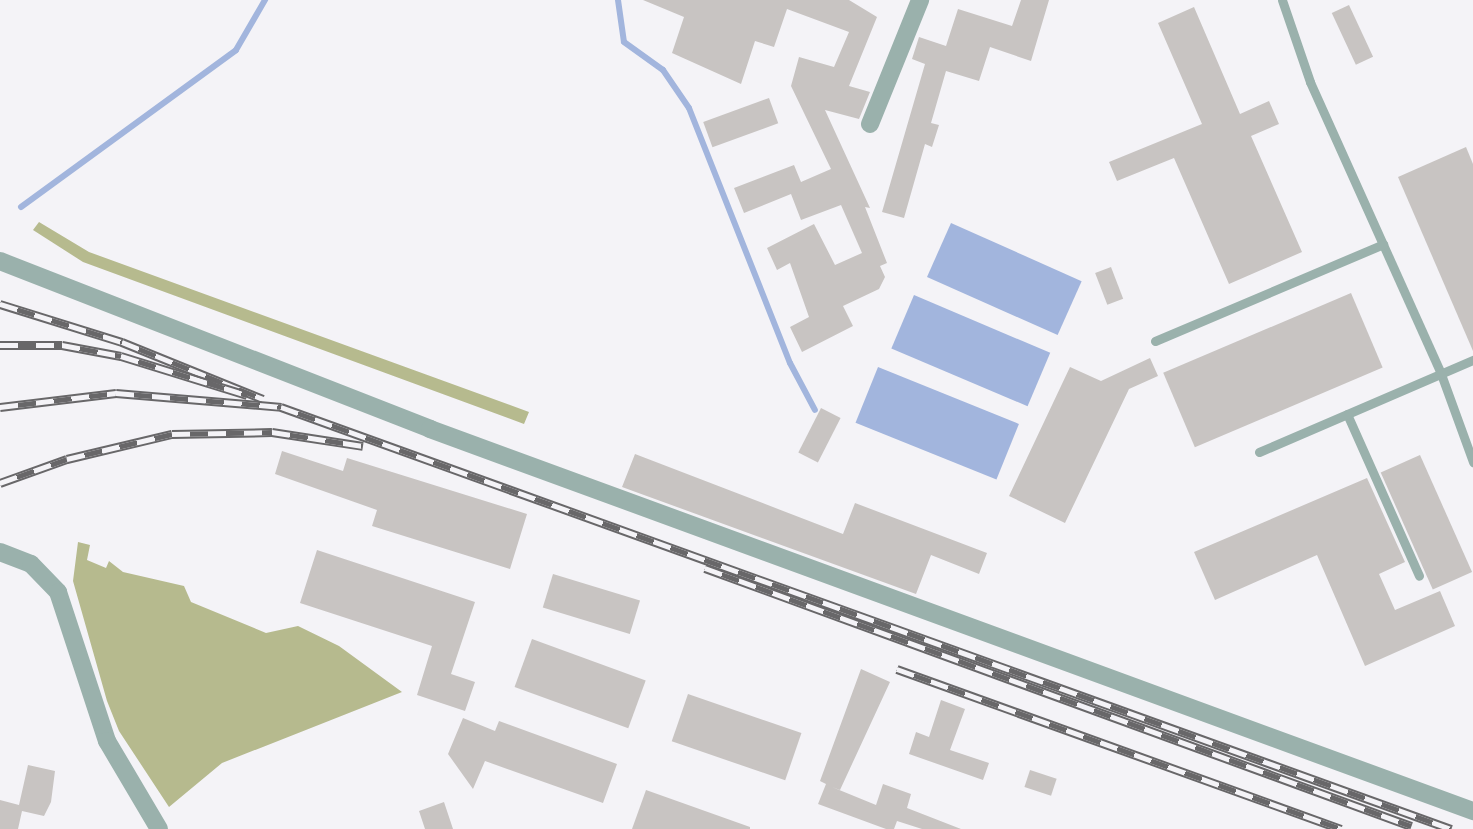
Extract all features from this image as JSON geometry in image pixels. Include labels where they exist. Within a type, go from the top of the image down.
[{"type":"street","points":[[870,124],[920,0]]},
{"type":"street","points":[[0,261],[430,429],[1473,811]]},
{"type":"street","points":[[0,552],[31,564],[58,592],[107,741],[159,829]]},
{"type":"lane","points":[[1282,0],[1310,82],[1441,374],[1473,462]]},
{"type":"lane","points":[[1155,341],[1383,244]]},
{"type":"lane","points":[[1259,452],[1473,360]]},
{"type":"lane","points":[[1347,414],[1419,576]]},
{"type":"green space","points":[[39,222],[89,252],[529,412],[524,424],[83,262],[33,230]]},
{"type":"green space","points":[[78,542],[90,545],[87,560],[106,568],[109,561],[123,572],[184,586],[191,602],[266,633],[298,626],[339,646],[402,692],[222,763],[169,807],[119,731],[107,701],[73,581]]},
{"type":"water","points":[[951,223],[1082,281],[1058,335],[927,277]]},
{"type":"water","points":[[914,295],[1050,353],[1028,406],[891,348]]},
{"type":"water","points":[[878,367],[1019,424],[996,480],[856,423]]},
{"type":"building","points":[[643,0],[849,0],[877,17],[849,86],[870,92],[859,119],[825,110],[870,208],[865,207],[887,263],[880,266],[885,277],[879,289],[843,306],[853,326],[802,352],[790,327],[809,317],[790,263],[777,270],[767,248],[814,224],[835,265],[862,253],[841,205],[801,220],[791,194],[744,213],[734,188],[794,165],[801,182],[831,169],[791,86],[799,57],[834,67],[849,32],[787,9],[774,47],[755,41],[741,84],[672,53],[684,17]]},
{"type":"building","points":[[1021,0],[1049,0],[1031,61],[990,47],[979,81],[946,71],[931,123],[939,125],[932,147],[925,144],[904,218],[882,212],[925,64],[912,59],[919,37],[946,46],[958,9],[1012,26]]},
{"type":"building","points":[[1349,5],[1373,57],[1356,65],[1332,13]]},
{"type":"building","points":[[1194,7],[1240,114],[1269,101],[1279,124],[1251,136],[1302,252],[1229,284],[1174,158],[1117,181],[1109,162],[1202,124],[1158,23]]},
{"type":"building","points":[[769,98],[778,123],[712,147],[703,122]]},
{"type":"building","points":[[1466,147],[1473,164],[1473,351],[1398,177]]},
{"type":"building","points":[[1111,267],[1123,299],[1107,305],[1095,273]]},
{"type":"building","points":[[1351,293],[1383,368],[1195,447],[1163,373]]},
{"type":"building","points":[[1150,358],[1158,376],[1129,389],[1065,523],[1009,496],[1070,367],[1101,381]]},
{"type":"building","points":[[821,408],[841,418],[818,463],[798,453]]},
{"type":"building","points":[[282,451],[343,471],[347,458],[527,514],[510,569],[372,526],[377,510],[275,474]]},
{"type":"building","points":[[635,454],[843,534],[855,503],[987,553],[979,574],[931,555],[916,594],[622,487]]},
{"type":"building","points":[[1420,455],[1472,572],[1433,589],[1381,472]]},
{"type":"building","points":[[1367,478],[1405,562],[1379,574],[1395,610],[1440,591],[1455,626],[1365,666],[1317,555],[1215,600],[1194,552]]},
{"type":"building","points":[[317,550],[475,602],[451,674],[475,682],[465,711],[417,695],[432,646],[300,603]]},
{"type":"building","points":[[553,574],[640,601],[630,634],[543,607]]},
{"type":"building","points":[[532,639],[646,680],[628,728],[515,687]]},
{"type":"building","points":[[861,669],[890,682],[840,790],[832,787],[876,805],[883,784],[911,794],[907,808],[961,829],[922,829],[897,821],[894,829],[886,829],[818,804],[826,784],[820,781]]},
{"type":"building","points":[[688,694],[801,733],[785,780],[672,741]]},
{"type":"building","points":[[941,700],[965,709],[950,750],[989,763],[983,780],[909,754],[916,732],[929,737]]},
{"type":"building","points":[[463,718],[495,731],[499,721],[617,764],[603,803],[485,761],[473,789],[448,754]]},
{"type":"building","points":[[28,765],[55,771],[51,802],[44,816],[22,811],[18,829],[0,829],[0,800],[19,805]]},
{"type":"building","points":[[1030,770],[1057,779],[1051,796],[1024,787]]},
{"type":"building","points":[[646,790],[750,827],[750,829],[632,829]]},
{"type":"building","points":[[444,802],[453,829],[425,829],[419,811]]},
{"type":"waterway","points":[[21,207],[236,50],[265,0]]},
{"type":"waterway","points":[[618,0],[624,42],[663,70],[689,108],[790,363],[815,410]]},
{"type":"railway","points":[[0,304],[122,342],[263,399]]},
{"type":"railway","points":[[0,345],[62,345],[121,356],[247,395]]},
{"type":"railway","points":[[0,407],[116,393],[281,407],[1451,829]]},
{"type":"railway","points":[[0,483],[67,459],[172,434],[272,432],[363,446]]},
{"type":"railway","points":[[705,568],[1411,826]]},
{"type":"railway","points":[[897,669],[1341,829]]}]
